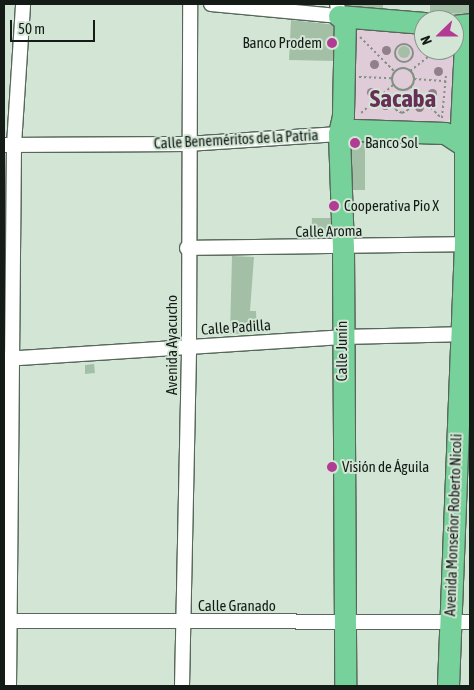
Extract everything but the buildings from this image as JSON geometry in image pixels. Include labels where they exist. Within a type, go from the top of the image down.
[{"type":"main road","points":[[340,12],[414,23]]},
{"type":"main road","name":"Calle Junín","points":[[340,12],[343,116],[339,134],[343,248],[345,686]]},
{"type":"main road","name":"Avenida Monseñor Roberto Nicoli","points":[[448,686],[460,622],[468,146],[452,119],[465,45],[470,35]]},
{"type":"main road","name":"Calle Beneméritos de la Patria","points":[[339,134],[355,130],[445,133],[468,146]]},
{"type":"street","points":[[9,686],[6,621],[9,145],[23,4]]},
{"type":"street","name":"Avenida Ayacucho","points":[[182,686],[189,346],[187,144],[190,4]]},
{"type":"street","points":[[211,4],[340,12]]},
{"type":"street","name":"Calle Beneméritos de la Patria","points":[[9,145],[187,144],[339,134]]},
{"type":"street","name":"Calle Aroma","points":[[188,248],[343,248],[467,244]]},
{"type":"street","name":"Calle Padilla","points":[[7,359],[342,336],[465,334]]},
{"type":"street","name":"Calle Granado","points":[[6,621],[460,622]]},
{"type":"path","points":[[357,34],[367,35]]},
{"type":"path","points":[[357,34],[357,43]]},
{"type":"path","points":[[357,34],[395,72]]},
{"type":"path","points":[[405,44],[406,37]]},
{"type":"path","points":[[404,61],[396,55],[396,48],[405,44]]},
{"type":"path","points":[[404,61],[413,56],[414,50],[405,44]]},
{"type":"path","points":[[410,71],[424,60]]},
{"type":"path","points":[[403,69],[404,61]]},
{"type":"path","points":[[357,68],[357,77],[392,78]]},
{"type":"path","points":[[393,85],[392,78],[395,72],[403,69],[410,71],[414,79]]},
{"type":"path","points":[[446,73],[452,119]]},
{"type":"path","points":[[414,79],[446,81]]},
{"type":"path","points":[[402,90],[410,86],[414,79]]},
{"type":"path","points":[[393,85],[402,90]]},
{"type":"path","points":[[358,116],[393,85]]},
{"type":"path","points":[[410,86],[452,119]]},
{"type":"path","points":[[402,90],[402,95],[394,104],[396,110],[402,113],[408,110],[411,104],[408,98],[402,95]]},
{"type":"path","points":[[358,106],[358,116]]},
{"type":"path","points":[[358,116],[366,116]]},
{"type":"path","points":[[434,119],[452,119]]},
{"type":"shaded area","points":[[358,27],[414,30],[414,60],[454,60],[450,119],[443,126],[357,123],[350,117],[350,35]]},
{"type":"place","name":"Banco Prodem","points":[[332,43]]},
{"type":"place","name":"Banco Sol","points":[[355,143]]},
{"type":"place","name":"Cooperativa Pio X","points":[[334,206]]},
{"type":"place","name":"Visión de Águila","points":[[332,467]]},
{"type":"district","name":"Sacaba","points":[[403,98]]}]
